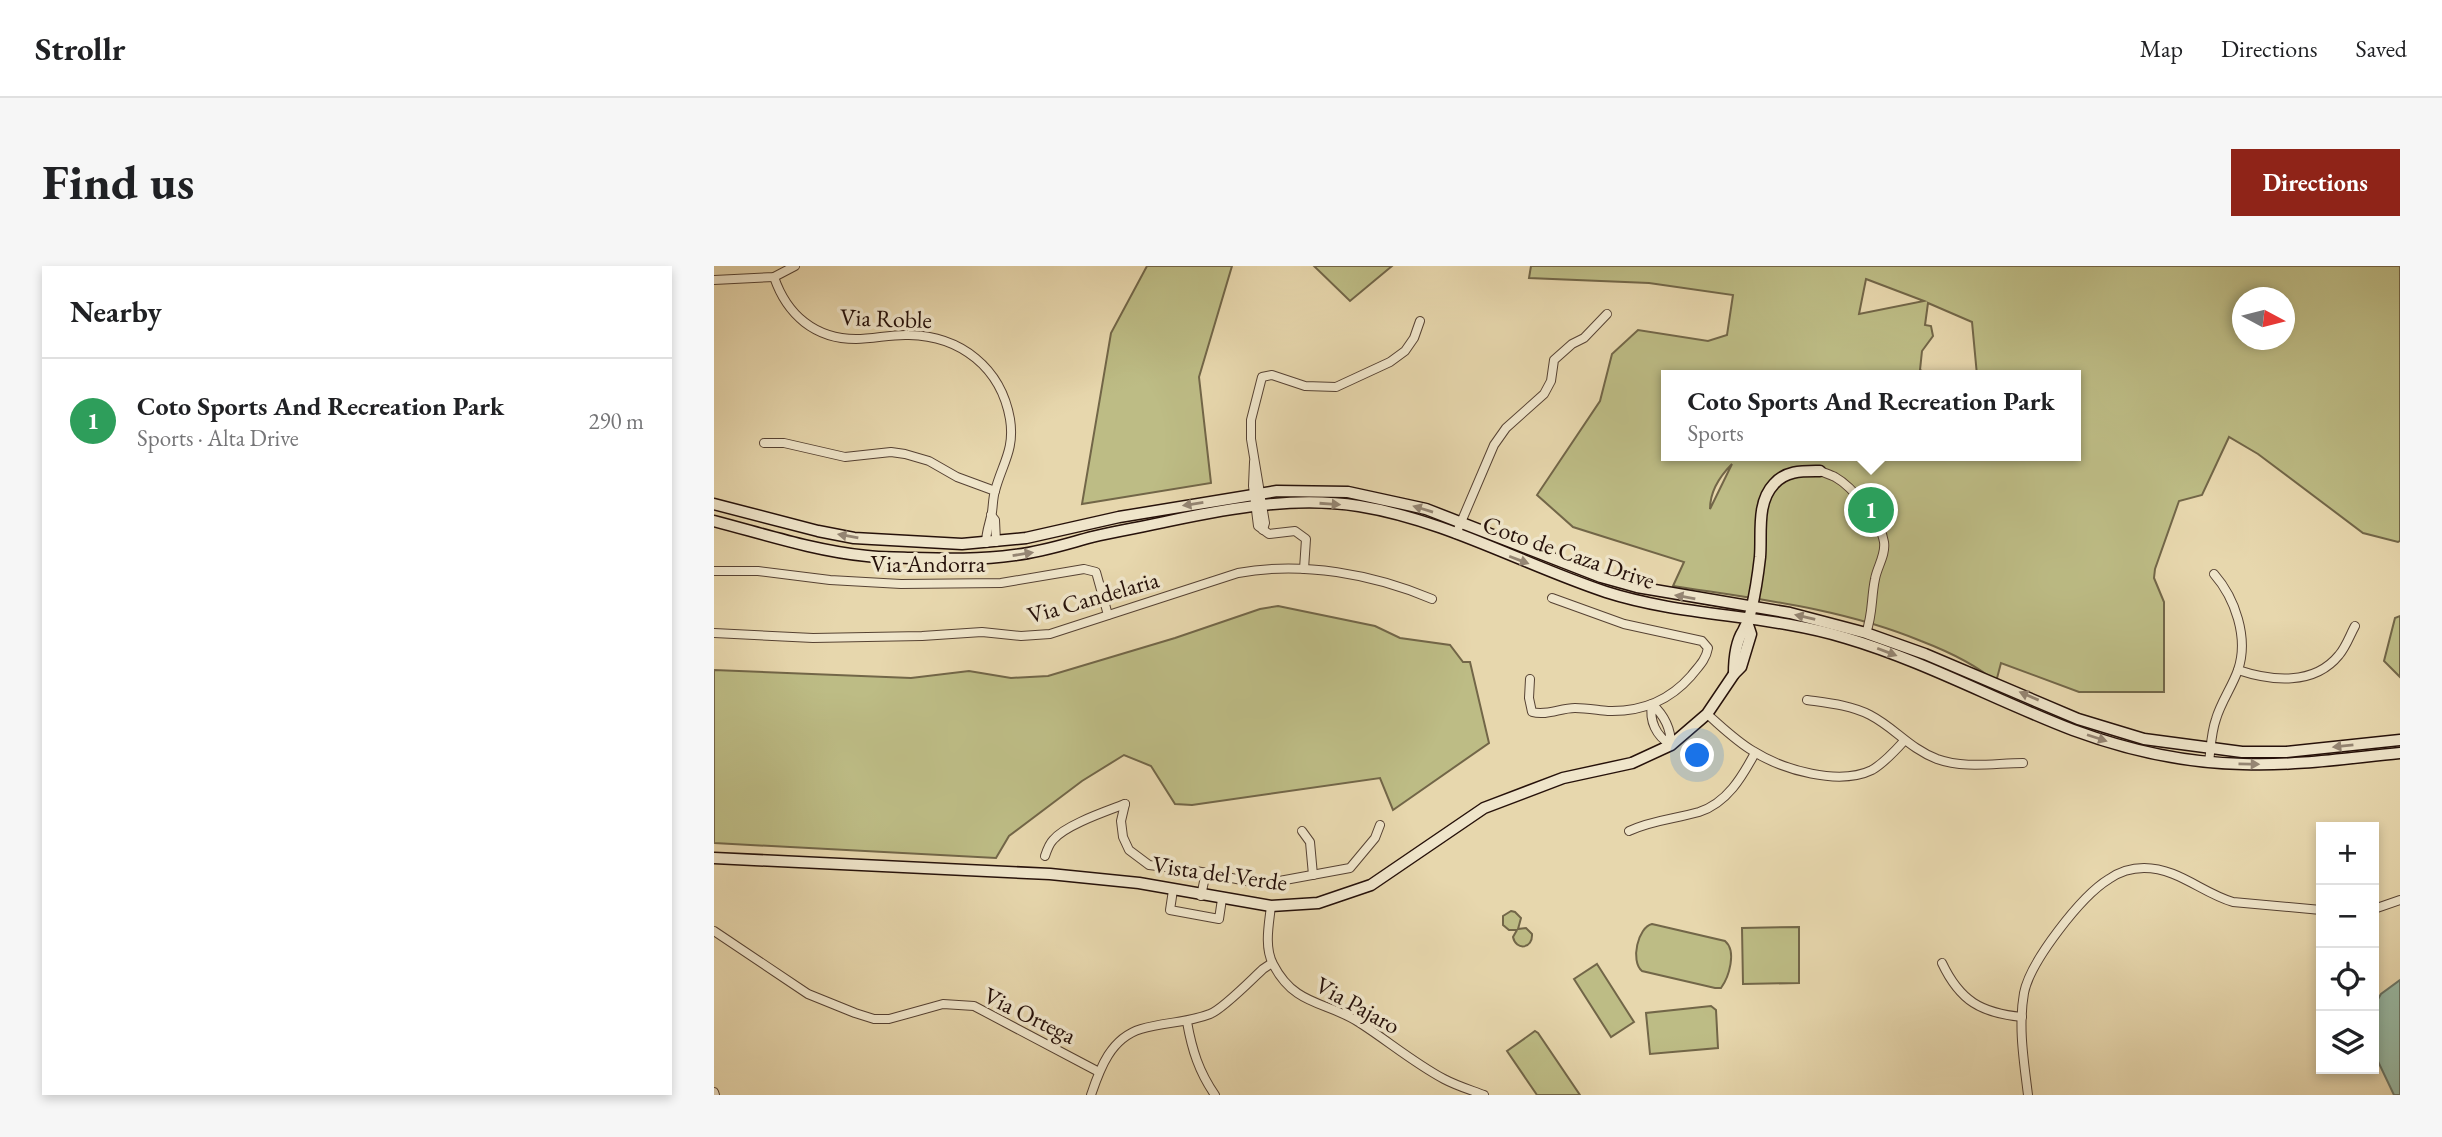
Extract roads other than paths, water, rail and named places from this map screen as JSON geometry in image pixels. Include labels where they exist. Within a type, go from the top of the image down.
[{"type":"main road","name":"Vista del Verde","points":[[714,858],[1050,874],[1139,883],[1201,896],[1271,906],[1318,903],[1371,885],[1484,808],[1563,778],[1632,763],[1671,745],[1707,714],[1734,674],[1742,632],[1749,622],[1760,557],[1761,514],[1766,495],[1773,484],[1783,476],[1799,471],[1820,471]]},
{"type":"main road","name":"Coto de Caza Drive","points":[[714,521],[796,542],[867,556],[956,560],[1041,551],[1299,490],[1348,492],[1395,501],[1461,522],[1601,577],[1682,597],[1790,613],[1866,633],[1925,654],[2078,719],[2144,739],[2242,752],[2286,752],[2400,740]]},
{"type":"main road","name":"Coto de Caza Drive","points":[[714,504],[818,531],[876,541],[961,544],[1026,538],[1119,517],[1258,500],[1359,506],[1406,516],[1546,570],[1628,598],[1749,622],[1800,627],[1851,639],[2076,731],[2134,748],[2177,758],[2241,764],[2289,764],[2400,753]]},
{"type":"street","points":[[714,280],[774,277],[795,266]]},
{"type":"street","name":"Via Roble","points":[[774,277],[786,304],[814,330],[856,339],[922,335],[947,341],[979,360],[988,369],[1002,391],[1011,422],[1008,458],[995,491],[991,515],[995,520],[991,542]]},
{"type":"street","points":[[1456,534],[1494,444],[1506,428],[1544,394],[1554,360],[1572,344],[1584,338],[1608,314]]},
{"type":"street","points":[[1304,569],[1306,539],[1295,531],[1269,534],[1258,526],[1258,466],[1254,461],[1251,420],[1262,377],[1272,375],[1305,386],[1336,387],[1390,362],[1405,351],[1414,338],[1420,321]]},
{"type":"street","points":[[764,443],[784,443],[845,457],[891,452],[905,454],[929,461],[957,477],[995,491]]},
{"type":"street","points":[[1820,471],[1836,478],[1858,498],[1877,525],[1884,542],[1881,562],[1875,576],[1873,610],[1866,633]]},
{"type":"street","name":"Via Andorra","points":[[714,571],[758,571],[830,580],[901,584],[1014,582],[1084,569],[1096,572],[1108,615]]},
{"type":"street","name":"Via Candelaria","points":[[714,633],[813,638],[982,632],[1035,636],[1238,573],[1263,569],[1304,569],[1372,579],[1404,587],[1432,599]]},
{"type":"street","points":[[2209,762],[2216,716],[2238,670],[2242,652],[2241,627],[2220,581],[2214,574]]},
{"type":"street","points":[[1530,679],[1529,698],[1532,712],[1542,715],[1572,708],[1623,711],[1640,709],[1674,692],[1704,660],[1708,648],[1705,643],[1692,638],[1624,624],[1552,598]]},
{"type":"street","points":[[2238,670],[2274,678],[2306,676],[2323,668],[2339,655],[2355,626]]},
{"type":"street","points":[[1807,700],[1856,709],[1871,715],[1904,741],[1940,760],[1958,764],[2023,763]]},
{"type":"street","points":[[1652,704],[1650,716],[1661,739],[1671,745]]},
{"type":"street","points":[[1707,714],[1755,752],[1805,772],[1826,776],[1845,777],[1871,770],[1904,741]]},
{"type":"street","points":[[1629,831],[1648,822],[1701,811],[1721,800],[1733,788],[1755,752]]},
{"type":"street","points":[[1045,856],[1051,841],[1059,834],[1096,814],[1125,804],[1121,821],[1123,836],[1129,850],[1149,865],[1206,872],[1257,883],[1350,868],[1376,838],[1380,825]]},
{"type":"street","points":[[1302,831],[1310,842],[1313,875]]},
{"type":"street","points":[[2028,1095],[2022,1017],[2027,982],[2041,955],[2088,896],[2101,884],[2134,869],[2160,869],[2172,872],[2233,902],[2316,910]]},
{"type":"street","points":[[1201,896],[1206,872]]},
{"type":"street","points":[[1173,890],[1170,910],[1219,919],[1222,899]]},
{"type":"street","points":[[2379,907],[2400,900]]},
{"type":"street","points":[[1091,1095],[1106,1058],[1126,1036],[1141,1029],[1187,1022],[1213,1013],[1272,963],[1268,939],[1271,906]]},
{"type":"street","name":"Via Ortega","points":[[714,931],[808,994],[855,1013],[874,1019],[889,1019],[943,1004],[974,1006],[1099,1072]]},
{"type":"street","name":"Via Pajaro","points":[[1272,963],[1286,984],[1299,995],[1316,1005],[1357,1021],[1445,1080],[1484,1095]]},
{"type":"street","points":[[1942,963],[1957,990],[1970,1002],[2000,1015],[2022,1017]]},
{"type":"street","points":[[1187,1022],[1196,1061],[1215,1095]]},
{"type":"place","name":"Coto Sports And Recreation Park","points":[[1871,510]]}]
